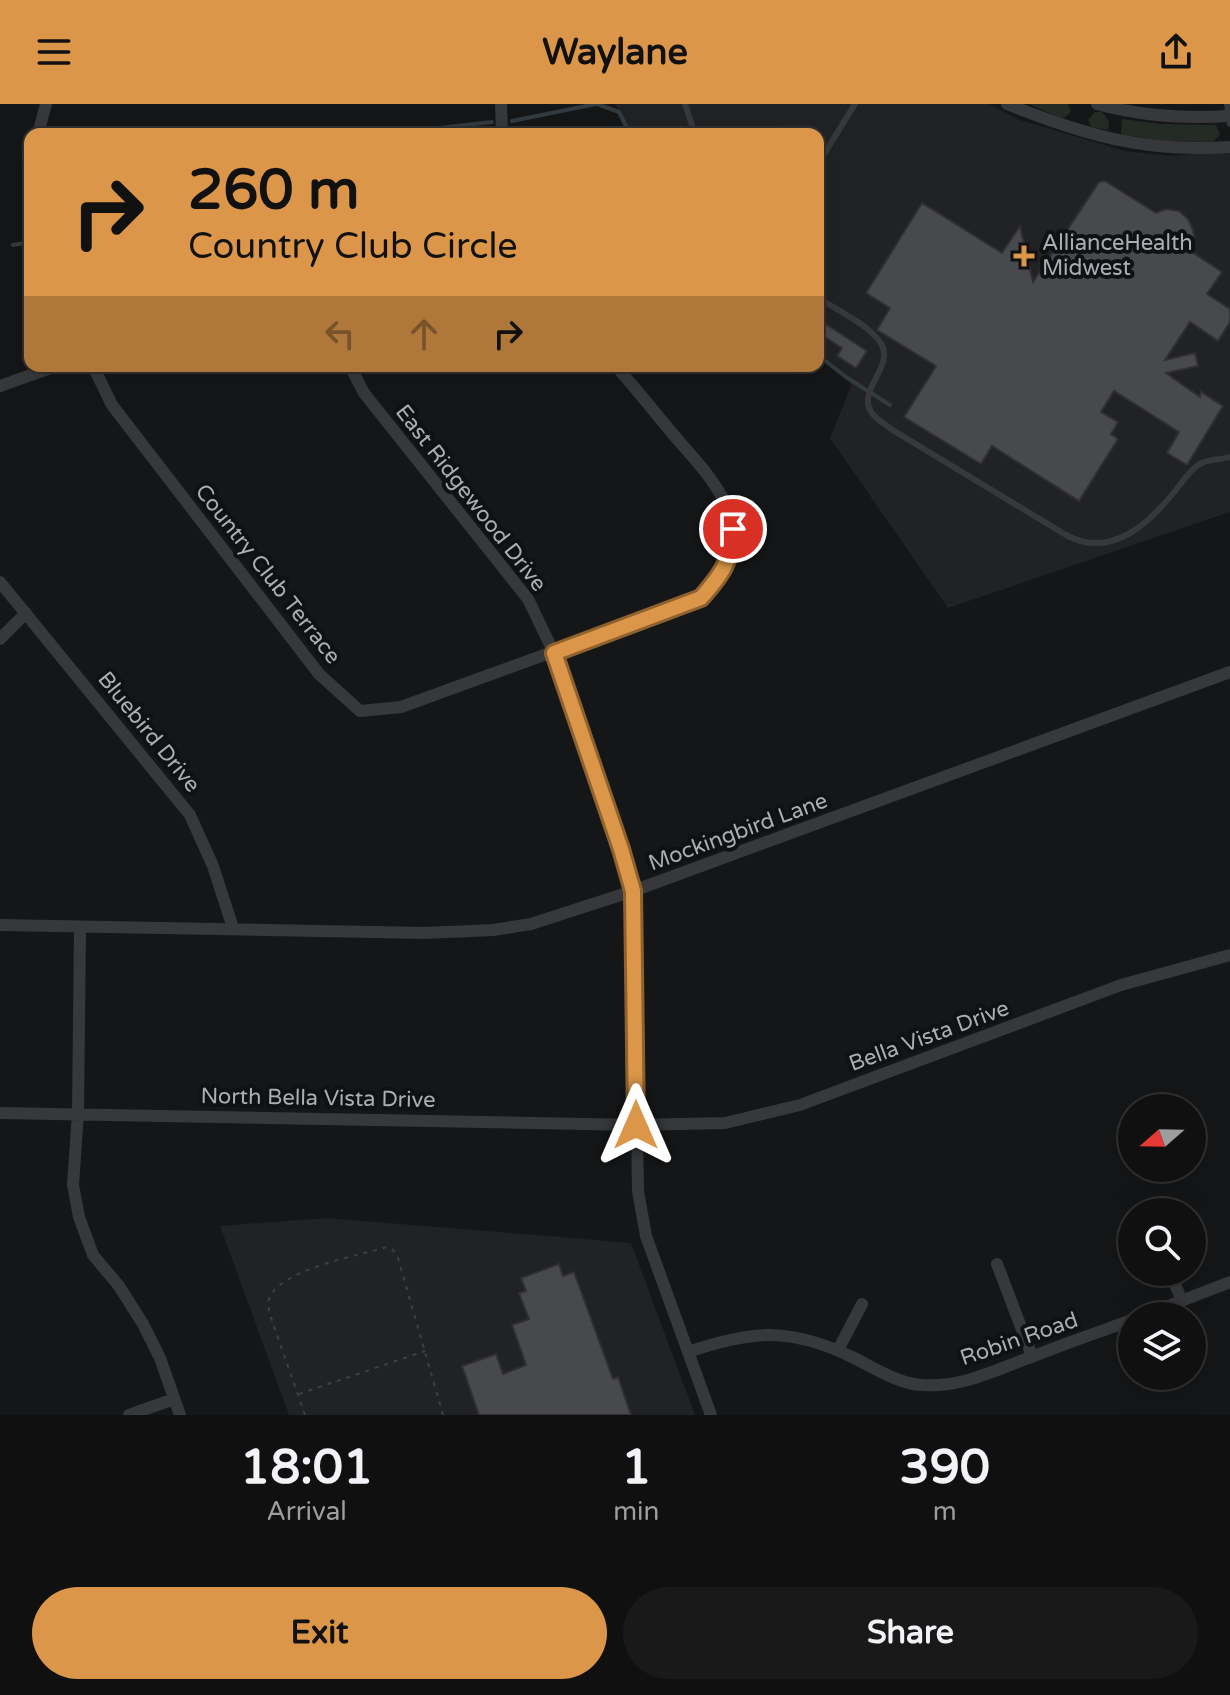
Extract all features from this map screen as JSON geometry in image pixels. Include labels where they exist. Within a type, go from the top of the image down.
[{"type":"street","points":[[40,128],[46,104]]},
{"type":"street","points":[[501,104],[502,128]]},
{"type":"street","points":[[1007,104],[1070,128],[1149,147],[1190,150],[1230,147]]},
{"type":"street","points":[[1097,104],[1161,116],[1230,116]]},
{"type":"street","points":[[0,386],[39,372]]},
{"type":"street","name":"Country Club Terrace","points":[[96,372],[112,405],[319,674],[360,711],[401,707],[554,653],[701,598],[717,580],[731,556],[733,529],[727,508],[714,482],[621,372]]},
{"type":"street","name":"East Ridgewood Drive","points":[[353,372],[364,393],[528,599],[554,653],[633,891],[638,1191],[646,1236],[711,1415]]},
{"type":"street","name":"Bluebird Drive","points":[[0,582],[190,815],[213,866],[233,928]]},
{"type":"street","points":[[0,639],[26,613]]},
{"type":"street","name":"Mockingbird Lane","points":[[0,925],[425,933],[493,930],[531,924],[633,891],[1230,672]]},
{"type":"street","points":[[80,927],[78,1113],[73,1185],[79,1217],[93,1255],[119,1286],[143,1324],[160,1358],[180,1415]]},
{"type":"street","name":"Bella Vista Drive","points":[[636,1125],[725,1123],[800,1105],[1121,985],[1230,955]]},
{"type":"street","name":"North Bella Vista Drive","points":[[0,1113],[636,1125]]},
{"type":"street","points":[[997,1264],[1032,1356]]},
{"type":"street","points":[[1176,1286],[1182,1301],[1230,1282]]},
{"type":"street","points":[[838,1350],[862,1304]]},
{"type":"street","name":"Robin Road","points":[[688,1352],[728,1338],[759,1334],[789,1336],[838,1350],[889,1375],[921,1385],[976,1380],[1118,1325]]},
{"type":"street","points":[[129,1415],[174,1399]]},
{"type":"lane","points":[[685,104],[693,128]]},
{"type":"lane","points":[[824,154],[855,104]]},
{"type":"lane","points":[[1227,104],[1230,124]]},
{"type":"lane","points":[[824,302],[881,343],[883,364],[868,396],[871,412],[891,429],[1082,543],[1098,545],[1130,533],[1155,516],[1197,465],[1230,457]]},
{"type":"path","points":[[305,1415],[269,1312],[268,1299],[277,1288],[295,1276],[387,1247],[393,1250],[443,1415]]},
{"type":"path","points":[[298,1395],[425,1351]]},
{"type":"shaded area","name":"AllianceHealth Midwest","points":[[615,104],[989,104],[1020,120],[1125,151],[1173,156],[1230,150],[1230,512],[948,608],[830,438],[852,384],[824,362],[824,128],[627,128]]},
{"type":"shaded area","points":[[1029,104],[1068,104],[1071,111],[1061,118]]},
{"type":"shaded area","points":[[1095,112],[1102,112],[1109,121],[1108,130],[1092,127],[1088,120]]},
{"type":"shaded area","points":[[1122,119],[1161,124],[1216,125],[1220,134],[1213,142],[1162,141],[1121,134]]},
{"type":"shaded area","points":[[328,1218],[631,1243],[695,1415],[289,1415],[220,1226]]},
{"type":"building","name":"AllianceHealth Midwest","points":[[1105,181],[1156,213],[1166,209],[1179,211],[1188,219],[1194,236],[1189,250],[1222,272],[1207,294],[1230,309],[1230,322],[1218,341],[1190,322],[1165,360],[1195,353],[1198,366],[1166,373],[1200,397],[1201,392],[1223,406],[1187,465],[1167,453],[1179,432],[1114,391],[1101,412],[1118,422],[1111,434],[1118,439],[1079,501],[992,446],[981,464],[904,417],[936,366],[877,330],[890,308],[866,293],[922,203],[1002,253],[1020,226],[1033,282],[1099,182]]},
{"type":"building","points":[[824,323],[867,351],[856,368],[837,356],[842,348],[824,337]]},
{"type":"building","points":[[559,1264],[563,1276],[574,1272],[613,1379],[618,1377],[631,1415],[479,1415],[462,1366],[496,1354],[503,1374],[526,1365],[512,1325],[529,1319],[519,1293],[526,1291],[521,1278]]},
{"type":"waterway","points":[[512,121],[596,104]]},
{"type":"waterway","points":[[597,104],[619,112],[627,128]]},
{"type":"waterway","points":[[440,128],[492,122]]},
{"type":"waterway","points":[[13,245],[24,243]]},
{"type":"waterway","points":[[824,360],[890,405]]},
{"type":"place","name":"AllianceHealth Midwest","points":[[1024,256]]},
{"type":"route","points":[[636,1125],[633,891],[554,653],[701,598],[717,580],[731,556],[733,529]]}]
